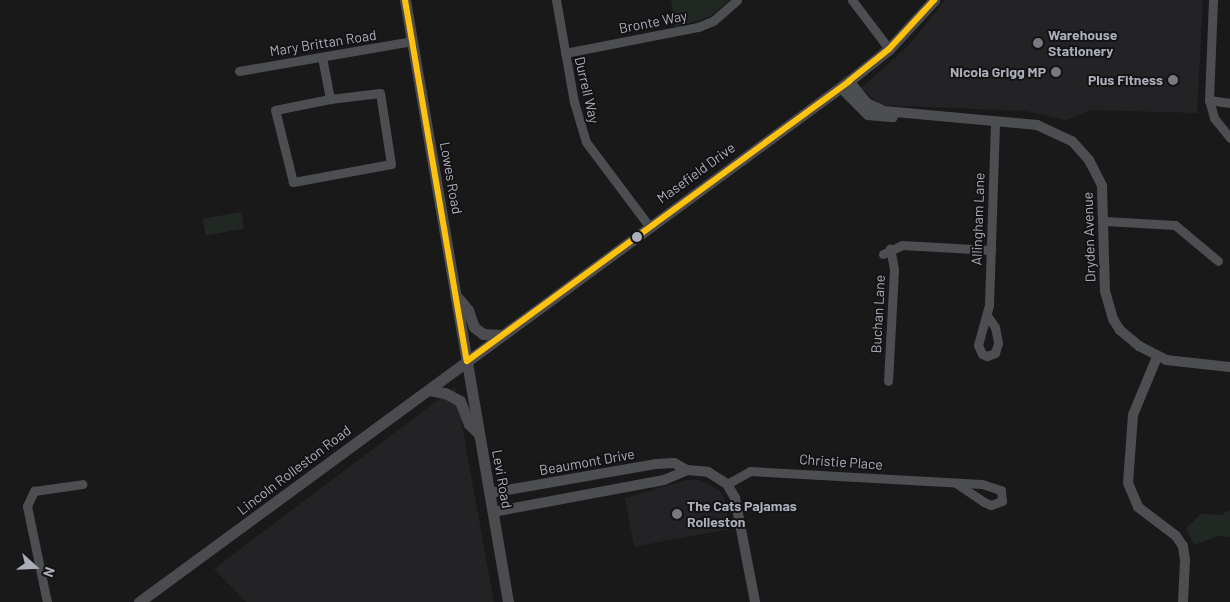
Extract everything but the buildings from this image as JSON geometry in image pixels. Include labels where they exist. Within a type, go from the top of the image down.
[{"type":"main road","name":"Lowes Road","points":[[405,0],[467,361]]},
{"type":"main road","name":"Masefield Drive","points":[[467,361],[845,84],[889,49],[934,0]]},
{"type":"main road","points":[[457,297],[468,310],[474,328],[483,334],[502,335]]},
{"type":"main road","name":"Lincoln Rolleston Road","points":[[139,602],[467,361]]},
{"type":"main road","name":"Levi Road","points":[[467,361],[508,602]]},
{"type":"main road","points":[[429,390],[445,393],[460,401],[468,424],[479,434]]},
{"type":"street","name":"Durrell Way","points":[[556,0],[577,117],[586,142],[649,226]]},
{"type":"street","name":"Bronte Way","points":[[565,53],[690,30],[713,21],[737,0]]},
{"type":"street","points":[[852,0],[889,49]]},
{"type":"street","points":[[1213,0],[1209,100],[1212,113],[1230,138]]},
{"type":"street","name":"Mary Brittan Road","points":[[239,71],[412,41]]},
{"type":"street","points":[[322,57],[330,99]]},
{"type":"street","name":"Dryden Avenue","points":[[845,84],[874,108],[904,115],[1043,126],[1077,146],[1093,165],[1102,186],[1105,221],[1105,291],[1113,319],[1120,330],[1157,357],[1177,363],[1230,367]]},
{"type":"street","points":[[380,93],[392,164],[293,182],[275,110],[330,99],[380,93]]},
{"type":"street","points":[[1209,100],[1230,103]]},
{"type":"street","name":"Allingham Lane","points":[[988,317],[995,121]]},
{"type":"street","points":[[1105,221],[1175,225],[1218,261]]},
{"type":"street","name":"Buchan Lane","points":[[888,381],[894,269],[886,251],[902,245],[991,250]]},
{"type":"street","points":[[1157,357],[1132,415],[1128,483],[1138,507],[1168,530],[1183,546],[1185,560],[1183,602]]},
{"type":"street","name":"Beaumont Drive","points":[[490,493],[666,463],[687,470],[708,472],[728,484]]},
{"type":"street","points":[[493,512],[664,480],[687,470]]},
{"type":"street","name":"Christie Place","points":[[728,484],[750,471],[957,484]]},
{"type":"street","points":[[594,475],[596,492]]},
{"type":"street","points":[[47,602],[27,506],[34,492],[83,484]]},
{"type":"street","points":[[728,484],[735,498],[754,602]]},
{"type":"shaded area","points":[[671,0],[730,0],[709,17],[675,28]]},
{"type":"shaded area","points":[[945,0],[1203,0],[1197,113],[1091,110],[1066,120],[1025,111],[881,105],[861,88],[908,46]]},
{"type":"shaded area","points":[[241,212],[244,229],[206,236],[203,219]]},
{"type":"shaded area","points":[[455,387],[494,602],[246,602],[214,569]]},
{"type":"shaded area","name":"The Cats Pajamas Rolleston","points":[[687,480],[700,480],[719,490],[725,500],[729,529],[634,547],[625,498]]},
{"type":"shaded area","points":[[1230,510],[1230,537],[1218,536],[1194,545],[1186,528],[1201,514],[1221,515]]},
{"type":"transit line","points":[[405,0],[467,361]]},
{"type":"transit line","points":[[467,361],[849,81],[889,49],[934,0]]},
{"type":"place","name":"Warehouse Stationery","points":[[1038,43]]},
{"type":"place","name":"Nicola Grigg MP","points":[[1056,72]]},
{"type":"place","name":"Plus Fitness","points":[[1173,80]]},
{"type":"place","name":"The Cats Pajamas Rolleston","points":[[677,514]]}]
